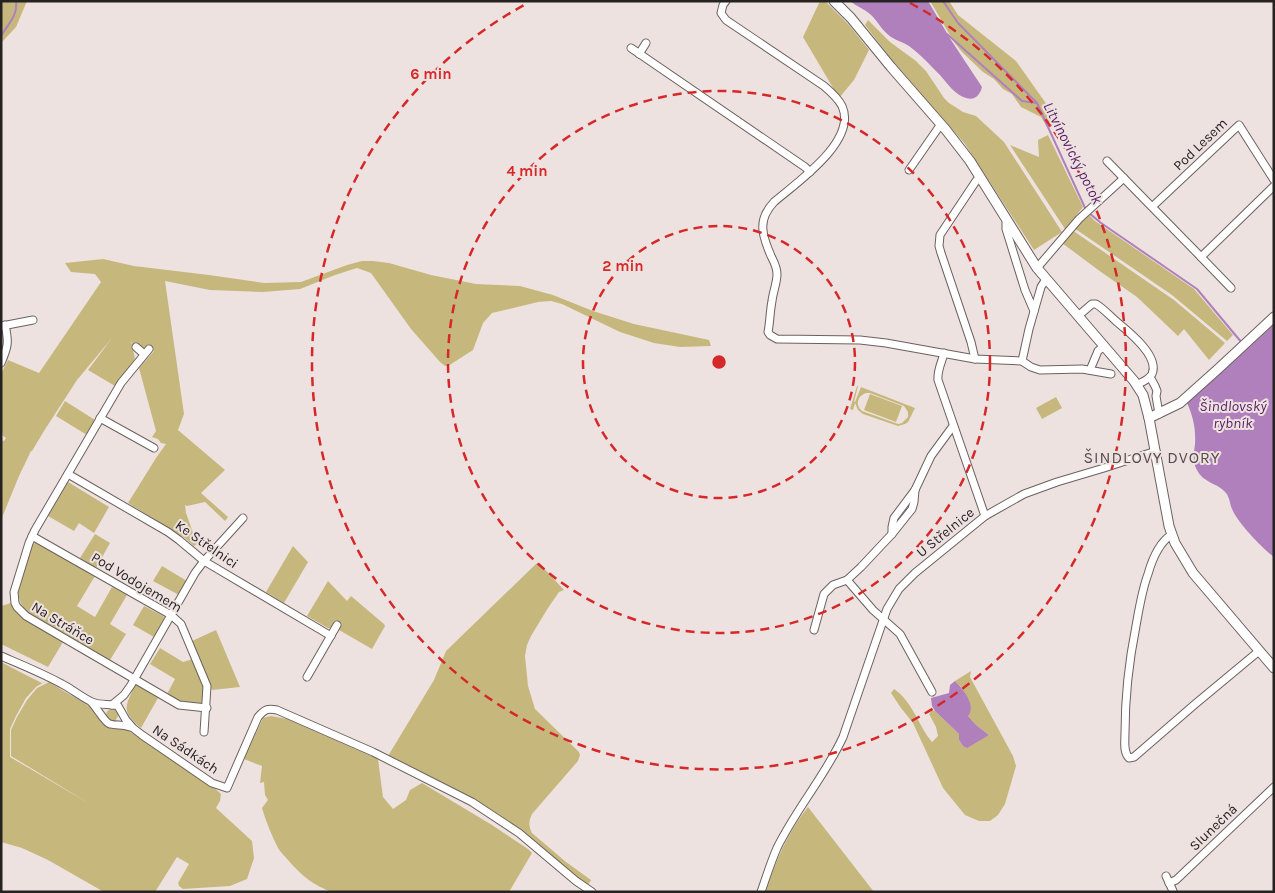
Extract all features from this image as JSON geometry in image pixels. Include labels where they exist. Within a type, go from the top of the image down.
[{"type":"street","points":[[726,1],[721,13],[726,20],[834,94],[842,106],[845,117],[840,136],[829,152],[810,172],[768,208],[762,227],[762,234],[777,268],[768,332],[770,335],[777,339],[860,340],[975,359],[1022,361],[1040,370],[1082,369],[1111,374]]},
{"type":"street","points":[[834,1],[851,18],[941,124],[970,161],[1037,268],[1143,395],[1150,418],[1171,535],[1192,573],[1274,668]]},
{"type":"street","points":[[639,54],[646,43]]},
{"type":"street","points":[[631,48],[810,172]]},
{"type":"street","points":[[908,170],[941,124]]},
{"type":"street","name":"Pod Lesem","points":[[1153,206],[1239,125],[1274,180]]},
{"type":"street","points":[[1107,160],[1231,288]]},
{"type":"street","points":[[975,359],[972,342],[940,253],[939,240],[943,229],[976,180],[980,177]]},
{"type":"street","points":[[1037,268],[1079,219],[1124,178]]},
{"type":"street","points":[[1201,257],[1274,186]]},
{"type":"street","points":[[1007,219],[1008,238],[1034,311]]},
{"type":"street","points":[[1022,361],[1041,287],[1046,279]]},
{"type":"street","points":[[1078,316],[1092,304],[1096,304],[1142,344],[1153,366],[1152,375],[1136,385]]},
{"type":"street","points":[[1150,418],[1180,403],[1274,317]]},
{"type":"street","points":[[1,363],[6,354],[8,343],[3,326],[33,320]]},
{"type":"street","points":[[1090,370],[1098,351],[1104,346]]},
{"type":"street","name":"Na Stráňce","points":[[136,347],[147,351],[121,383],[32,536],[15,587],[14,597],[17,608],[26,616],[134,679],[179,705],[206,708]]},
{"type":"street","name":"U Střelnice","points":[[761,892],[777,848],[835,754],[843,737],[883,619],[892,600],[907,581],[985,516],[938,380],[937,373],[944,353]]},
{"type":"street","points":[[1150,377],[1157,391],[1159,414]]},
{"type":"street","points":[[100,418],[154,448]]},
{"type":"street","points":[[814,630],[824,594],[833,585],[847,580],[892,534],[894,518],[914,490],[931,456],[953,426]]},
{"type":"street","points":[[985,516],[1035,489],[1156,451]]},
{"type":"street","name":"Ke Střelnici","points":[[68,474],[174,536],[204,561],[331,636]]},
{"type":"street","points":[[103,716],[104,710],[124,695],[192,578],[204,561],[243,518]]},
{"type":"street","points":[[1171,535],[1166,539],[1154,558],[1139,607],[1129,662],[1125,717],[1125,748],[1127,756],[1129,758],[1134,757],[1259,650]]},
{"type":"street","name":"Pod Vodojemem","points":[[32,536],[171,615],[181,624],[207,686],[204,732]]},
{"type":"street","points":[[847,580],[859,595],[900,634],[932,692]]},
{"type":"street","points":[[307,677],[337,625]]},
{"type":"street","points":[[1,656],[52,679],[91,702],[118,706],[122,713]]},
{"type":"street","points":[[91,702],[106,722],[112,725],[120,720],[124,695]]},
{"type":"street","name":"Na Sádkách","points":[[115,724],[123,724],[133,728],[212,783],[226,788],[258,716],[269,708],[277,710],[373,752],[472,802],[518,833],[576,882],[592,892]]},
{"type":"street","name":"Na Sádkách","points":[[122,713],[133,728]]},
{"type":"street","name":"Slunečná","points":[[1169,883],[1176,880],[1274,787]]},
{"type":"street","points":[[1166,876],[1173,891]]},
{"type":"shaded area","points":[[1,1],[27,1],[16,27],[1,43]]},
{"type":"shaded area","points":[[820,1],[825,1],[849,25],[869,50],[854,80],[839,98],[803,37]]},
{"type":"shaded area","points":[[930,1],[949,1],[958,15],[1016,61],[1057,119],[1052,125],[1047,127],[1041,117],[1021,107],[1012,94],[1003,89],[962,52]]},
{"type":"shaded area","points":[[868,20],[890,42],[916,61],[926,71],[949,103],[963,112],[976,116],[1004,142],[1062,232],[1034,250],[965,144],[892,60],[865,25]]},
{"type":"shaded area","points":[[1048,135],[1083,207],[1065,229],[1010,145],[1039,157],[1038,140]]},
{"type":"shaded area","points":[[1087,213],[1095,221],[1194,289],[1233,335],[1227,341],[1172,295],[1074,228]]},
{"type":"shaded area","points":[[1072,230],[1174,300],[1225,343],[1209,360],[1184,329],[1178,336],[1137,297],[1062,243]]},
{"type":"shaded area","points":[[103,259],[134,266],[264,283],[301,282],[362,261],[389,263],[431,275],[476,284],[520,286],[553,295],[593,311],[634,324],[709,340],[711,346],[680,347],[654,343],[620,332],[562,304],[551,301],[538,302],[492,313],[483,323],[473,350],[445,366],[411,329],[371,273],[357,268],[300,289],[263,292],[210,290],[165,281],[184,414],[178,430],[225,470],[201,493],[228,517],[225,521],[205,502],[185,505],[197,544],[194,546],[185,538],[128,503],[166,444],[152,437],[156,431],[139,368],[154,351],[139,345],[135,350],[131,340],[135,359],[115,386],[88,370],[112,338],[77,380],[31,451],[1,520],[1,440],[4,441],[6,438],[1,432],[1,374],[8,360],[39,373],[101,282],[95,274],[71,272],[65,263]]},
{"type":"shaded area","points":[[857,386],[854,402],[861,387],[915,408],[908,422],[898,426],[863,414],[858,410],[855,403],[853,410],[850,409]],"holes":[[[870,393],[904,406],[908,412],[908,417],[898,424],[862,411],[858,406],[859,398],[863,394]]]},
{"type":"shaded area","points":[[870,394],[902,406],[896,422],[864,410]]},
{"type":"shaded area","points":[[1056,397],[1062,408],[1042,419],[1036,408]]},
{"type":"shaded area","points":[[65,401],[95,420],[87,435],[56,416]]},
{"type":"shaded area","points":[[68,482],[109,507],[94,533],[79,523],[74,531],[48,516]]},
{"type":"shaded area","points":[[95,534],[110,543],[96,568],[80,558]]},
{"type":"shaded area","points":[[35,543],[95,576],[77,606],[95,617],[112,587],[127,595],[110,624],[126,634],[110,660],[26,611],[23,607],[18,592],[32,545]]},
{"type":"shaded area","points":[[293,546],[308,562],[284,603],[266,592]]},
{"type":"shaded area","points":[[537,563],[564,590],[559,592],[548,608],[527,645],[525,656],[528,686],[535,709],[580,755],[578,761],[532,814],[529,825],[532,833],[591,880],[588,885],[572,875],[501,818],[468,796],[388,756],[434,680],[446,651]]},
{"type":"shaded area","points":[[162,566],[187,581],[179,595],[153,581]]},
{"type":"shaded area","points":[[328,581],[347,601],[351,596],[384,624],[385,626],[372,649],[339,630],[341,625],[339,622],[335,621],[328,628],[307,616]]},
{"type":"shaded area","points":[[11,603],[18,614],[24,619],[63,642],[48,667],[1,644],[1,606]]},
{"type":"shaded area","points":[[144,606],[164,618],[154,637],[133,625]]},
{"type":"shaded area","points":[[216,630],[240,687],[212,690],[192,641]]},
{"type":"shaded area","points":[[160,648],[183,662],[193,659],[205,687],[203,705],[181,703],[167,694],[175,679],[150,664]]},
{"type":"shaded area","points":[[1,662],[42,683],[46,681],[36,687],[26,698],[16,716],[10,729],[10,757],[90,804],[11,756],[11,730],[17,717],[37,688],[49,682],[97,711],[101,723],[112,729],[122,727],[162,751],[221,794],[216,808],[252,841],[254,858],[247,879],[230,886],[183,889],[178,883],[189,864],[177,857],[155,892],[104,892],[48,860],[22,848],[1,842]]},
{"type":"shaded area","points":[[971,671],[970,677],[1013,756],[1016,766],[1005,804],[998,815],[990,821],[979,821],[965,815],[943,788],[913,723],[891,693],[894,689],[901,694],[932,742],[938,736],[936,727],[929,714],[932,710],[959,734],[959,740],[963,746],[989,735],[968,716],[968,699],[955,681]]},
{"type":"shaded area","points":[[135,685],[158,698],[141,728],[130,717],[127,708]]},
{"type":"shaded area","points":[[112,709],[118,715],[112,721],[106,715]]},
{"type":"shaded area","points":[[271,716],[287,719],[378,759],[383,797],[393,809],[406,800],[410,790],[422,783],[528,849],[532,853],[509,892],[332,892],[319,887],[308,879],[280,851],[269,829],[262,808],[268,800],[265,795],[264,782],[260,783],[262,766],[244,759],[263,718]]},
{"type":"shaded area","points":[[808,807],[874,892],[765,892],[783,848],[794,827]]},
{"type":"water","points":[[850,1],[928,1],[982,87],[980,93],[974,98],[969,99],[958,94],[917,52],[888,35],[870,14]]},
{"type":"water","name":"Šindlovský rybník","points":[[1274,319],[1274,557],[1257,542],[1240,522],[1232,509],[1226,493],[1203,478],[1195,467],[1194,428],[1187,403]]},
{"type":"water","points":[[955,681],[965,693],[970,703],[971,707],[968,716],[989,735],[967,748],[959,740],[959,734],[932,706],[931,698],[949,693],[950,685]]},
{"type":"waterway","points":[[1,36],[14,16],[16,1]]},
{"type":"waterway","points":[[943,1],[958,23],[1037,103]]},
{"type":"waterway","name":"Litvínovický potok","points":[[947,34],[1022,101],[1037,103],[1086,210]]},
{"type":"waterway","name":"Litvínovický potok","points":[[1089,213],[1197,289],[1242,343]]},
{"type":"district","name":"ŠINDLOVY DVORY","points":[[1152,457]]}]
